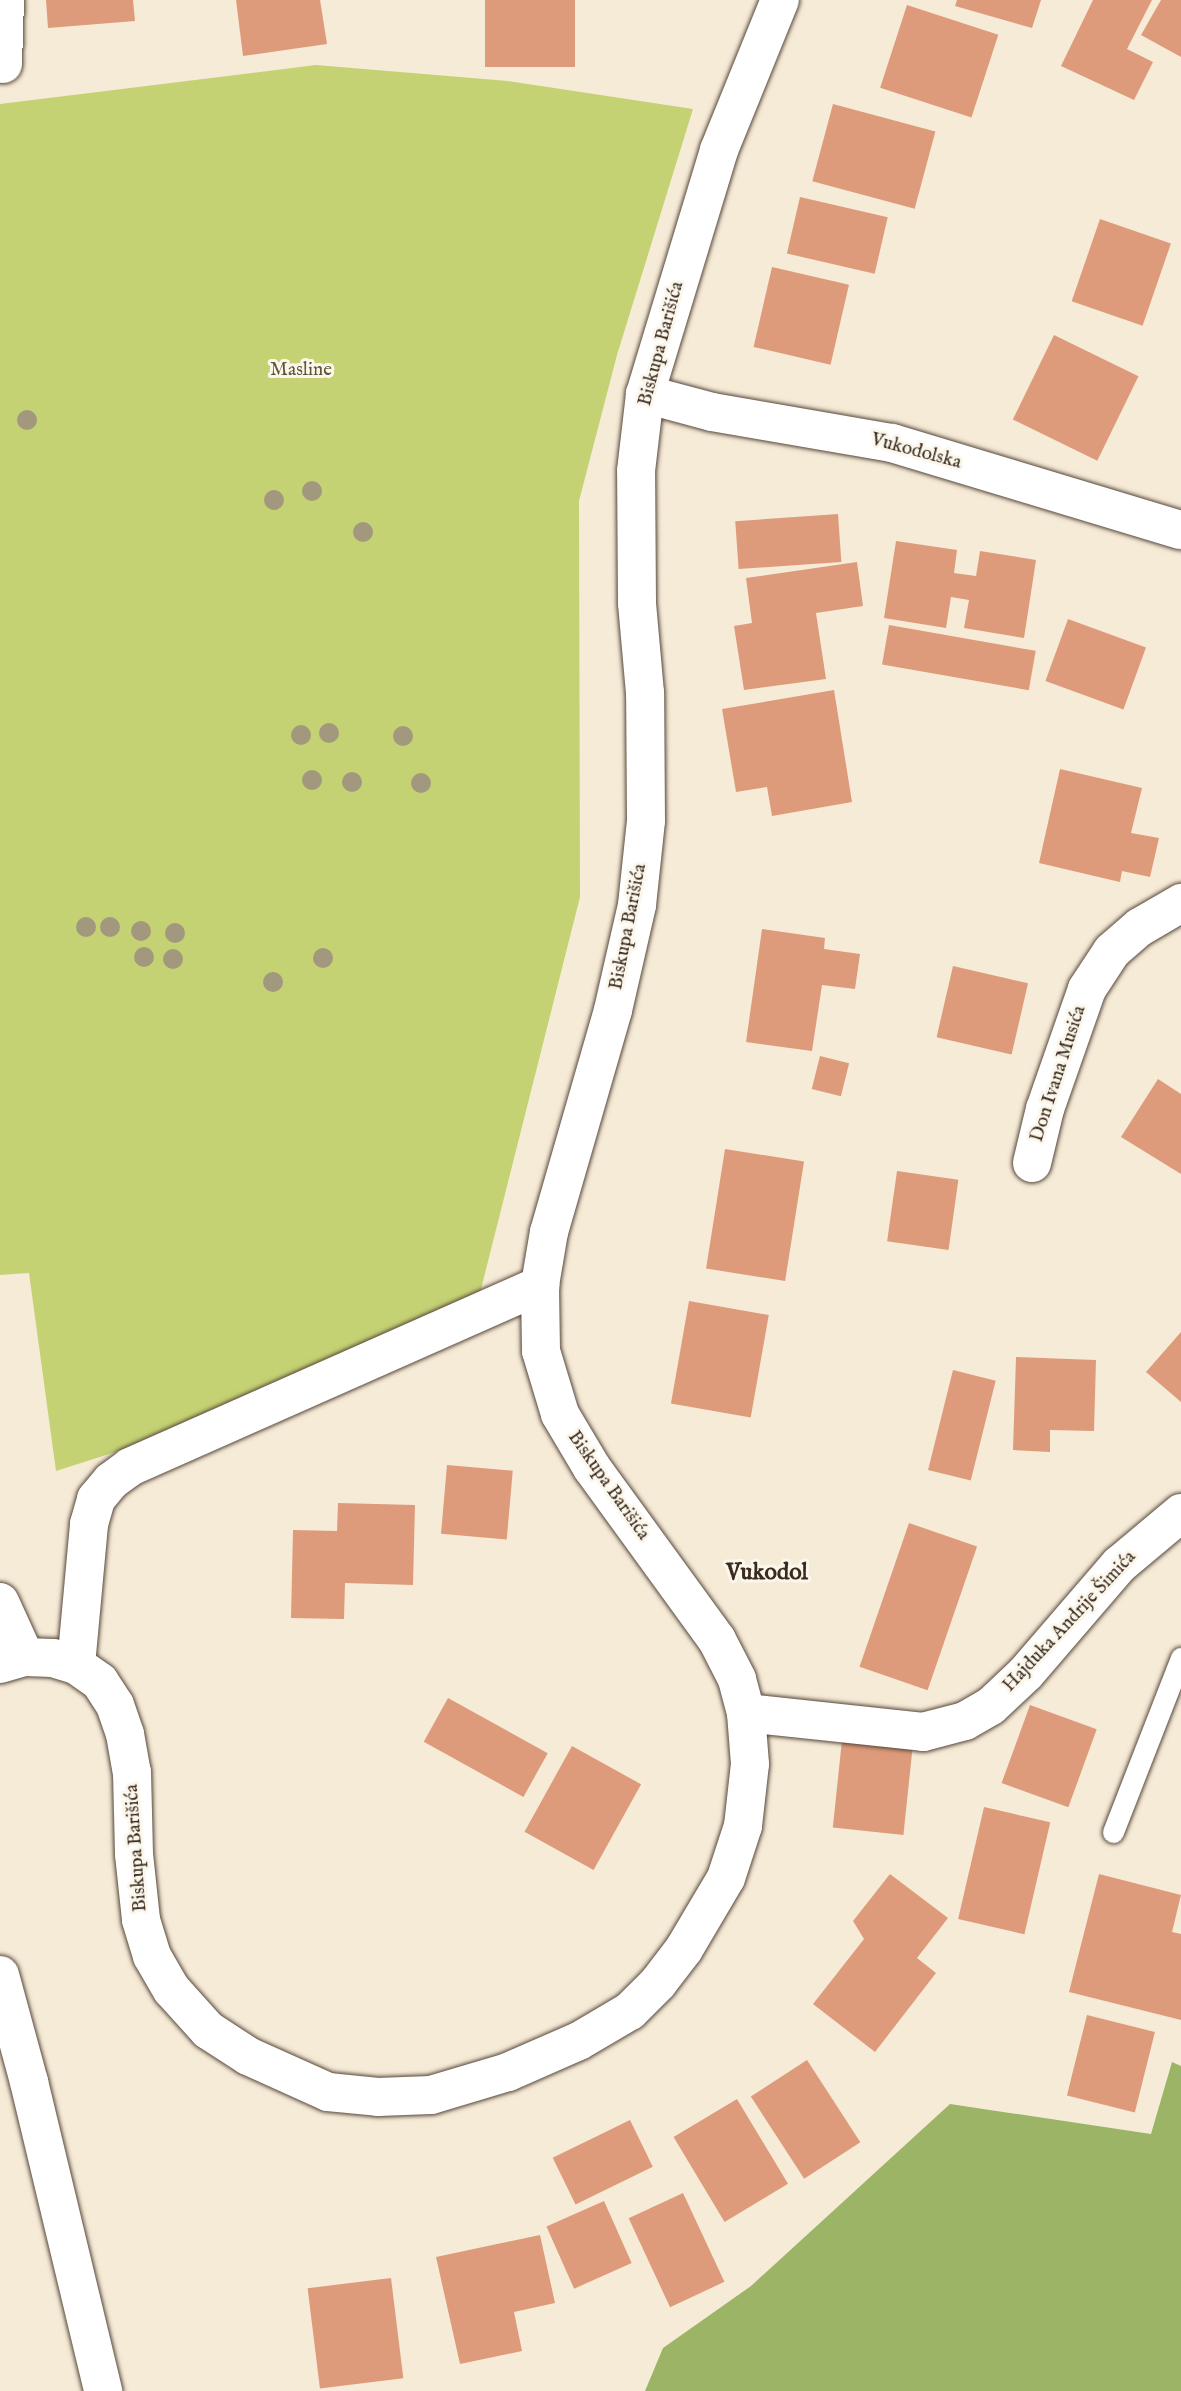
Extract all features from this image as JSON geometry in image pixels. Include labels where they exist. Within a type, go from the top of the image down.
[{"type":"main road","points":[[3,64],[5,0]]},
{"type":"main road","name":"Biskupa Barišića","points":[[13,1661],[53,1658],[76,1665],[100,1682],[115,1704],[125,1734],[132,1772],[134,1854],[141,1920],[152,1956],[172,1990],[208,2030],[248,2056],[328,2092],[378,2097],[431,2095],[508,2072],[579,2041],[630,2011],[658,1983],[706,1916],[730,1865],[743,1826],[750,1764],[746,1713],[737,1679],[718,1640],[592,1468],[560,1414],[541,1351],[540,1286],[549,1232],[613,1010],[637,905],[646,821],[645,693],[637,603],[636,471],[645,394],[719,150],[780,0]]},
{"type":"main road","name":"Vukodolska","points":[[645,394],[712,412],[892,443],[1181,530]]},
{"type":"main road","name":"Don Ivana Musića","points":[[1032,1163],[1045,1109],[1087,989],[1112,951],[1140,927],[1181,903]]},
{"type":"main road","points":[[76,1665],[89,1524],[96,1499],[111,1481],[130,1467],[540,1286]]},
{"type":"main road","name":"Hajduka Andrije Šimića","points":[[746,1713],[923,1732],[965,1721],[992,1706],[1026,1673],[1119,1565],[1181,1513]]},
{"type":"main road","points":[[0,1602],[13,1661]]},
{"type":"main road","points":[[0,1975],[29,2082],[103,2391]]},
{"type":"lane","points":[[1113,1832],[1181,1658]]},
{"type":"green space","name":"Masline","points":[[316,65],[508,81],[693,109],[617,355],[579,501],[580,897],[477,1305],[300,1393],[56,1471],[29,1273],[0,1275],[0,104]]},
{"type":"green space","points":[[1172,2062],[1181,2066],[1181,2391],[645,2391],[663,2348],[751,2286],[950,2104],[1151,2134]]},
{"type":"building","points":[[46,0],[133,0],[135,21],[48,28]]},
{"type":"building","points":[[236,0],[320,0],[327,44],[243,56]]},
{"type":"building","points":[[485,0],[575,0],[575,67],[485,67]]},
{"type":"building","points":[[957,0],[1041,0],[1032,28],[955,6]]},
{"type":"building","points":[[1093,0],[1152,0],[1127,49],[1153,62],[1134,100],[1061,66]]},
{"type":"building","points":[[1161,0],[1181,0],[1181,57],[1141,35]]},
{"type":"building","points":[[907,5],[998,35],[971,117],[880,88]]},
{"type":"building","points":[[833,104],[935,131],[915,209],[812,181]]},
{"type":"building","points":[[800,197],[888,217],[875,274],[787,254]]},
{"type":"building","points":[[1100,219],[1171,243],[1143,326],[1072,301]]},
{"type":"building","points":[[772,267],[849,285],[831,365],[754,347]]},
{"type":"building","points":[[1054,335],[1138,376],[1097,461],[1013,419]]},
{"type":"building","points":[[838,514],[841,562],[739,569],[735,521]]},
{"type":"building","points":[[896,541],[957,550],[954,573],[976,576],[980,551],[1036,560],[1024,638],[964,628],[969,600],[951,597],[946,628],[884,618]]},
{"type":"building","points":[[857,562],[863,606],[816,613],[826,679],[744,690],[734,626],[752,623],[746,578]]},
{"type":"building","points":[[1068,619],[1146,647],[1123,709],[1045,681]]},
{"type":"building","points":[[889,625],[1036,651],[1029,690],[882,664]]},
{"type":"building","points":[[834,690],[852,802],[772,816],[767,787],[736,792],[722,709]]},
{"type":"building","points":[[1060,769],[1142,788],[1131,833],[1159,838],[1150,877],[1122,871],[1120,882],[1039,863]]},
{"type":"building","points":[[762,929],[825,938],[824,949],[860,954],[855,989],[822,985],[812,1051],[746,1042]]},
{"type":"building","points":[[953,966],[1028,983],[1012,1054],[937,1037]]},
{"type":"building","points":[[820,1056],[849,1063],[841,1096],[812,1089]]},
{"type":"building","points":[[1158,1079],[1181,1094],[1181,1174],[1121,1137]]},
{"type":"building","points":[[725,1149],[804,1162],[785,1281],[706,1269]]},
{"type":"building","points":[[897,1171],[958,1180],[949,1250],[887,1241]]},
{"type":"building","points":[[689,1301],[769,1315],[751,1417],[671,1403]]},
{"type":"building","points":[[1181,1332],[1181,1402],[1146,1372]]},
{"type":"building","points":[[1016,1357],[1096,1360],[1094,1431],[1050,1430],[1050,1452],[1013,1450]]},
{"type":"building","points":[[953,1370],[996,1381],[971,1481],[928,1470]]},
{"type":"building","points":[[447,1465],[513,1471],[507,1539],[441,1534]]},
{"type":"building","points":[[338,1503],[415,1505],[413,1585],[345,1583],[344,1619],[291,1618],[293,1530],[337,1531]]},
{"type":"building","points":[[909,1523],[977,1546],[928,1690],[860,1667]]},
{"type":"building","points":[[448,1698],[548,1753],[523,1797],[424,1742]]},
{"type":"building","points":[[1030,1705],[1097,1729],[1068,1807],[1002,1783]]},
{"type":"building","points":[[842,1740],[913,1747],[903,1835],[833,1828]]},
{"type":"building","points":[[572,1746],[641,1784],[594,1870],[524,1832]]},
{"type":"building","points":[[984,1807],[1050,1822],[1024,1934],[958,1919]]},
{"type":"building","points":[[890,1874],[948,1918],[917,1958],[936,1973],[875,2052],[813,2004],[864,1939],[853,1921]]},
{"type":"building","points":[[1099,1874],[1181,1895],[1172,1932],[1181,1934],[1181,2020],[1069,1992]]},
{"type":"building","points":[[1087,2015],[1155,2032],[1135,2112],[1067,2096]]},
{"type":"building","points":[[807,2060],[860,2142],[804,2179],[751,2096]]},
{"type":"building","points":[[737,2099],[788,2184],[725,2222],[674,2137]]},
{"type":"building","points":[[630,2120],[653,2167],[575,2204],[553,2158]]},
{"type":"building","points":[[683,2193],[724,2282],[670,2307],[629,2218]]},
{"type":"building","points":[[604,2201],[632,2263],[574,2289],[546,2227]]},
{"type":"building","points":[[540,2235],[555,2303],[514,2312],[522,2351],[460,2364],[436,2257]]},
{"type":"building","points":[[391,2278],[403,2378],[320,2388],[308,2288]]},
{"type":"district","name":"Vukodol","points":[[767,1573]]}]
